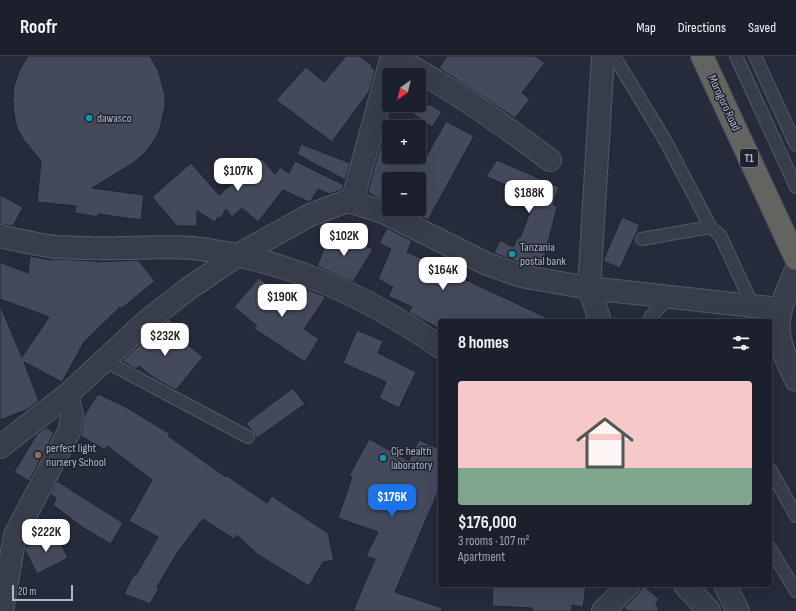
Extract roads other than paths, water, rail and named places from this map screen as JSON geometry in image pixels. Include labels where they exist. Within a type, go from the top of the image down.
[{"type":"highway","name":"Morogoro Road","points":[[702,56],[796,259]]},
{"type":"street","points":[[352,202],[392,56],[478,108],[550,160]]},
{"type":"street","points":[[599,319],[589,288],[603,56]]},
{"type":"street","points":[[0,447],[67,396],[148,320],[188,289],[238,255],[310,215],[345,202],[352,202],[383,212],[487,264],[520,276],[589,288],[780,309]]},
{"type":"street","points":[[0,236],[55,247],[191,248],[238,255],[276,264],[317,279],[364,300],[406,324],[438,346]]},
{"type":"street","points":[[796,270],[780,309],[778,330],[779,340],[785,358],[796,380]]},
{"type":"street","points":[[2,611],[15,535],[69,432],[72,415],[67,396]]},
{"type":"street","points":[[603,611],[627,587]]},
{"type":"street","points":[[687,587],[709,611]]},
{"type":"street","points":[[726,587],[738,611]]},
{"type":"lane","points":[[614,56],[665,140],[711,228],[720,235],[753,306]]},
{"type":"lane","points":[[736,56],[796,187]]},
{"type":"lane","points":[[755,56],[796,145]]},
{"type":"lane","points":[[642,239],[711,228]]},
{"type":"lane","points":[[650,319],[670,297]]},
{"type":"lane","points":[[105,361],[248,437]]},
{"type":"lane","points":[[772,473],[796,516]]},
{"type":"lane","points":[[772,551],[795,588]]},
{"type":"place","name":"dawasco","points":[[89,118]]},
{"type":"place","name":"Tanzania postal bank","points":[[512,254]]},
{"type":"place","name":"perfect light nursery School","points":[[38,455]]},
{"type":"place","name":"Cjc health laboratory","points":[[383,458]]}]
